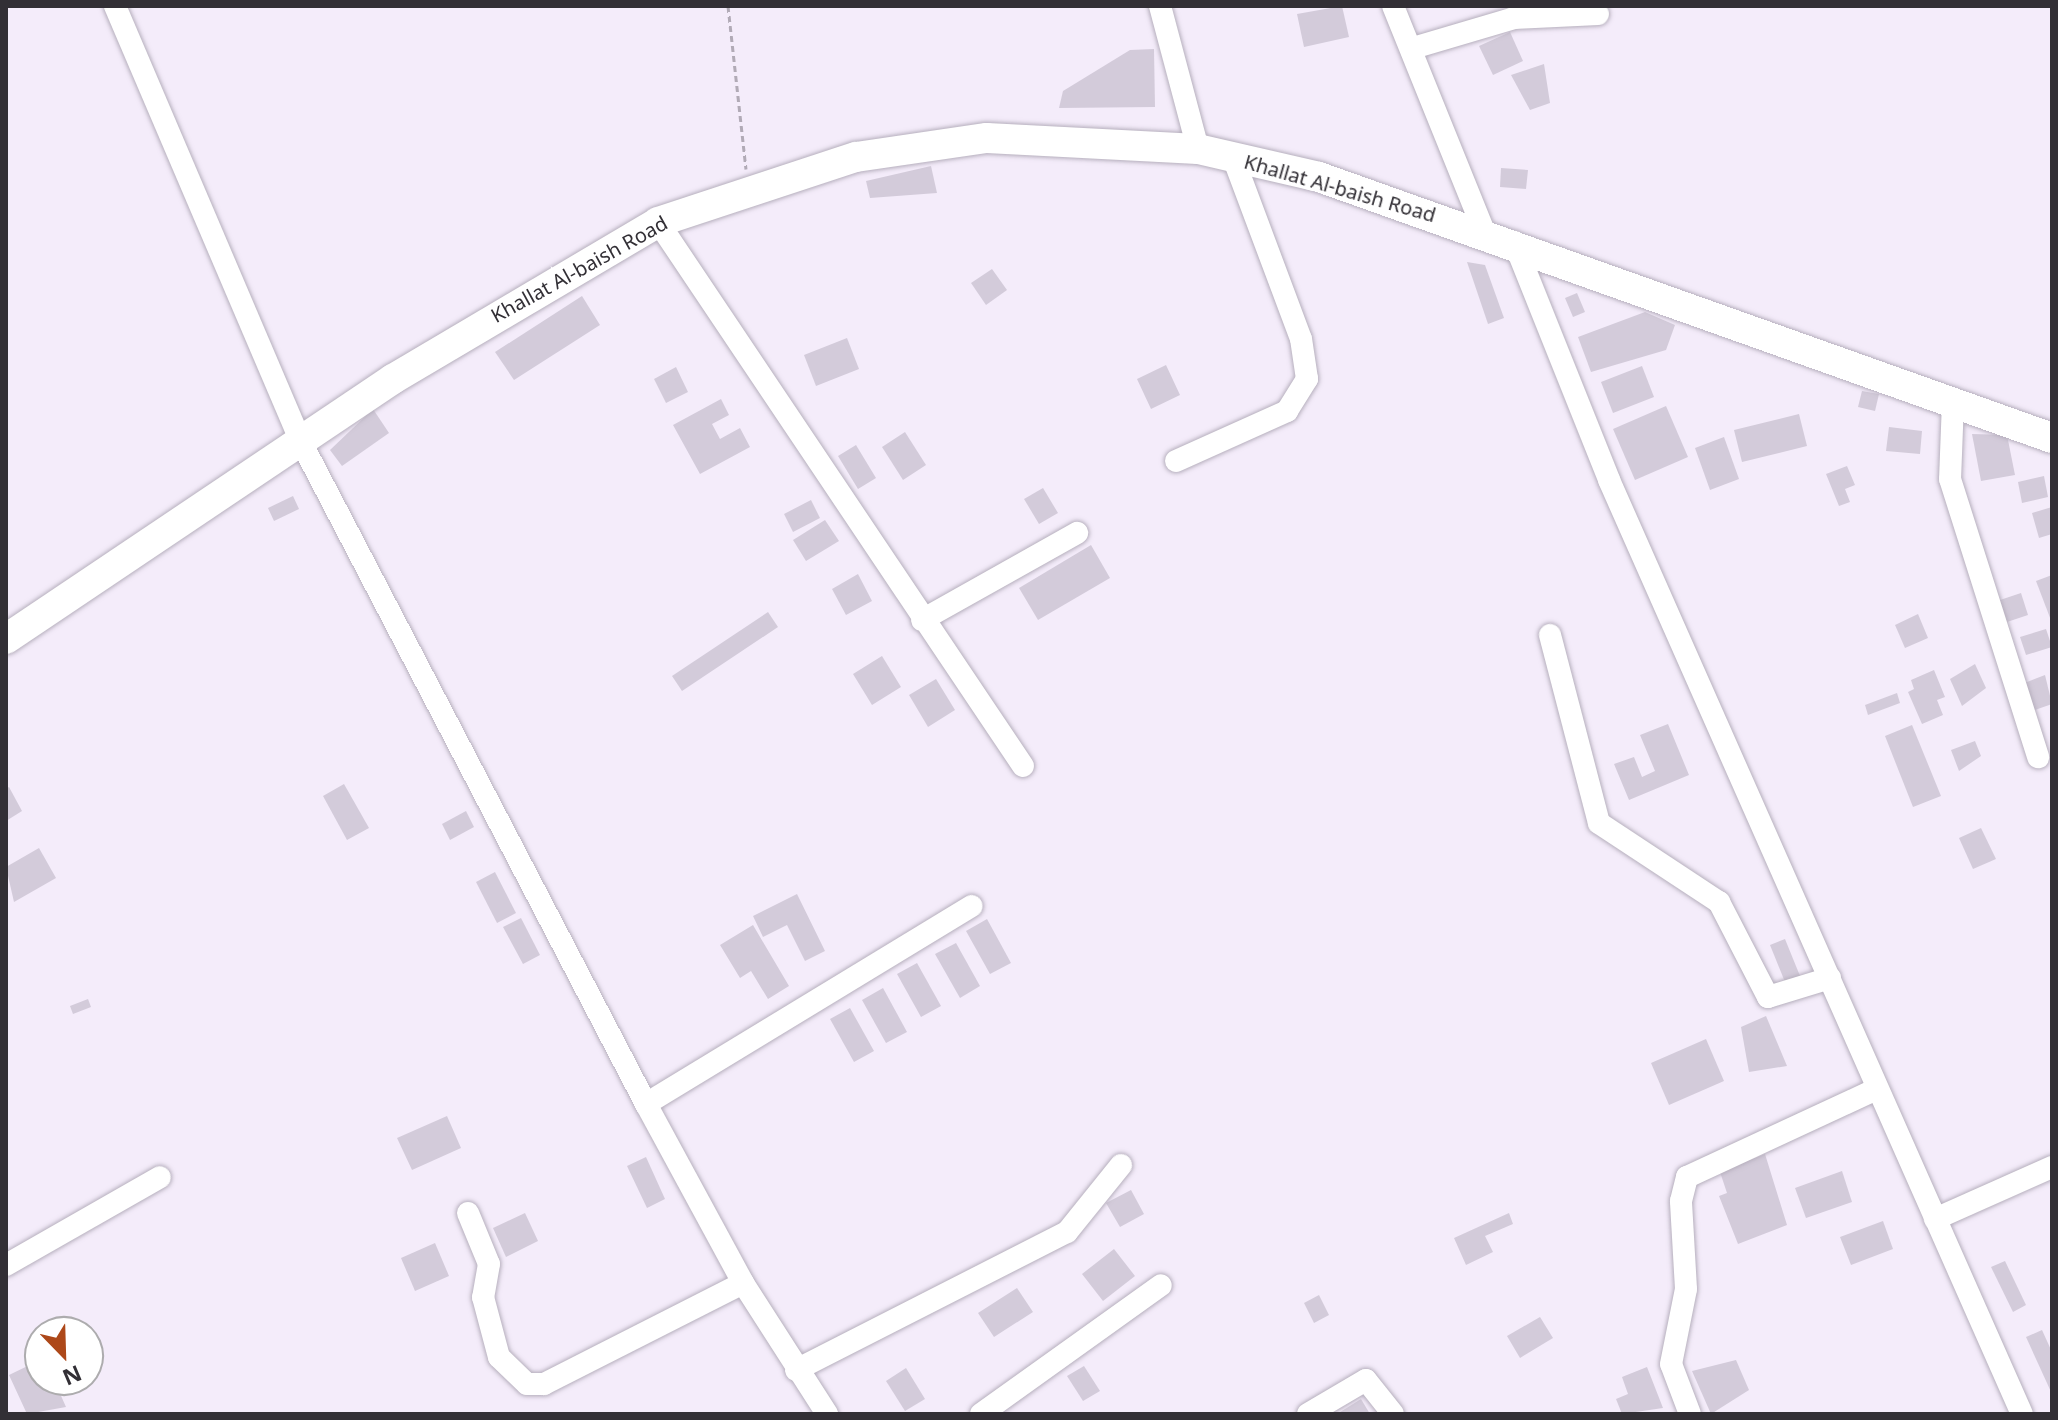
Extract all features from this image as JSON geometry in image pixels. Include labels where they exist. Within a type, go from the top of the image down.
[{"type":"street","points":[[115,6],[300,440],[646,1104],[743,1283],[827,1414]]},
{"type":"street","points":[[1160,6],[1198,149]]},
{"type":"street","points":[[1393,6],[1413,48],[1484,231]]},
{"type":"street","points":[[1413,48],[1514,18],[1598,14]]},
{"type":"street","name":"Khallat Al-baish Road","points":[[7,636],[300,440],[658,222],[747,188],[856,157],[987,138],[1198,149],[1233,157],[1484,231],[2052,438]]},
{"type":"street","points":[[1176,461],[1287,411],[1307,379],[1301,339],[1233,157]]},
{"type":"street","points":[[658,222],[922,620],[1023,766]]},
{"type":"street","points":[[1514,242],[1609,480],[1830,978],[2016,1412]]},
{"type":"street","points":[[1953,402],[1950,479],[2038,757]]},
{"type":"street","points":[[922,620],[1077,533]]},
{"type":"street","points":[[1550,635],[1599,823],[1719,902],[1768,997],[1774,1001],[1830,978]]},
{"type":"street","points":[[646,1104],[972,906]]},
{"type":"street","points":[[1690,1414],[1671,1364],[1686,1289],[1681,1201],[1687,1177],[1877,1089]]},
{"type":"street","points":[[796,1370],[1067,1232],[1121,1165]]},
{"type":"street","points":[[1935,1219],[2052,1167]]},
{"type":"street","points":[[6,1265],[160,1177]]},
{"type":"street","points":[[468,1213],[489,1264],[483,1297],[499,1357],[527,1384],[544,1384],[743,1283]]},
{"type":"street","points":[[981,1414],[1161,1285]]},
{"type":"street","points":[[1308,1414],[1366,1380],[1393,1414]]},
{"type":"path","points":[[728,6],[747,188]]},
{"type":"building","points":[[1342,6],[1349,37],[1304,47],[1297,14]]},
{"type":"building","points":[[1510,32],[1523,61],[1493,75],[1479,46]]},
{"type":"building","points":[[1154,49],[1155,107],[1059,108],[1063,91],[1130,50]]},
{"type":"building","points":[[1544,64],[1550,103],[1530,110],[1511,75]]},
{"type":"building","points":[[931,166],[937,193],[870,198],[866,181]]},
{"type":"building","points":[[1501,168],[1528,170],[1526,189],[1500,187]]},
{"type":"building","points":[[1467,262],[1485,265],[1504,318],[1488,324]]},
{"type":"building","points":[[992,269],[1007,290],[986,305],[971,283]]},
{"type":"building","points":[[1577,293],[1585,312],[1573,317],[1565,298]]},
{"type":"building","points":[[582,296],[600,325],[514,380],[495,352]]},
{"type":"building","points":[[1645,312],[1675,325],[1666,350],[1591,372],[1578,337]]},
{"type":"building","points":[[847,338],[859,369],[816,386],[804,355]]},
{"type":"building","points":[[1166,365],[1180,395],[1151,409],[1137,379]]},
{"type":"building","points":[[1642,366],[1654,397],[1613,413],[1601,382]]},
{"type":"building","points":[[676,367],[688,392],[666,403],[654,379]]},
{"type":"building","points":[[1862,391],[1879,394],[1875,411],[1858,407]]},
{"type":"building","points":[[721,399],[729,415],[712,424],[720,439],[740,428],[750,447],[700,474],[673,425]]},
{"type":"building","points":[[1666,406],[1688,457],[1635,480],[1613,429]]},
{"type":"building","points":[[373,409],[389,433],[342,466],[330,450]]},
{"type":"building","points":[[1799,414],[1807,446],[1742,462],[1734,430]]},
{"type":"building","points":[[1889,427],[1922,431],[1920,454],[1886,451]]},
{"type":"building","points":[[905,432],[926,465],[903,480],[882,447]]},
{"type":"building","points":[[1972,434],[2007,435],[2015,475],[1981,481]]},
{"type":"building","points":[[1724,437],[1739,479],[1710,490],[1695,448]]},
{"type":"building","points":[[856,445],[876,478],[858,489],[838,456]]},
{"type":"building","points":[[1847,466],[1855,485],[1845,489],[1850,502],[1839,506],[1826,474]]},
{"type":"building","points":[[2044,476],[2048,497],[2022,503],[2018,482]]},
{"type":"building","points":[[1043,488],[1058,513],[1039,524],[1024,499]]},
{"type":"building","points":[[293,496],[299,509],[274,521],[268,508]]},
{"type":"building","points":[[811,500],[820,518],[793,532],[784,514]]},
{"type":"building","points":[[2052,507],[2052,534],[2039,538],[2032,513]]},
{"type":"building","points":[[825,520],[839,541],[806,561],[793,540]]},
{"type":"building","points":[[1091,545],[1110,578],[1038,620],[1019,588]]},
{"type":"building","points":[[858,574],[872,601],[846,615],[832,589]]},
{"type":"building","points":[[2052,575],[2052,623],[2036,581]]},
{"type":"building","points":[[2021,593],[2028,615],[2007,622],[2000,600]]},
{"type":"building","points":[[768,612],[778,627],[682,691],[672,676]]},
{"type":"building","points":[[1918,614],[1928,638],[1905,648],[1895,625]]},
{"type":"building","points":[[2046,629],[2052,647],[2026,655],[2020,637]]},
{"type":"building","points":[[882,656],[901,687],[872,705],[853,674]]},
{"type":"building","points":[[1975,664],[1986,688],[1962,706],[1950,679]]},
{"type":"building","points":[[1934,670],[1945,697],[1937,700],[1943,715],[1922,724],[1908,692],[1914,689],[1911,680]]},
{"type":"building","points":[[2045,675],[2052,704],[2032,711],[2022,684]]},
{"type":"building","points":[[936,679],[955,710],[928,727],[909,695]]},
{"type":"building","points":[[1897,693],[1900,703],[1868,715],[1865,705]]},
{"type":"building","points":[[1668,724],[1689,775],[1629,800],[1614,764],[1634,757],[1642,777],[1655,771],[1640,735]]},
{"type":"building","points":[[1912,725],[1941,796],[1913,807],[1885,736]]},
{"type":"building","points":[[1975,741],[1981,756],[1959,771],[1951,750]]},
{"type":"building","points":[[344,784],[369,828],[347,840],[323,796]]},
{"type":"building","points":[[9,787],[22,811],[6,821],[6,789]]},
{"type":"building","points":[[466,811],[474,827],[450,840],[442,824]]},
{"type":"building","points":[[1981,828],[1996,859],[1973,869],[1959,838]]},
{"type":"building","points":[[39,848],[56,878],[14,902],[6,867]]},
{"type":"building","points":[[495,872],[516,913],[497,923],[476,882]]},
{"type":"building","points":[[797,894],[825,951],[805,961],[787,925],[763,937],[753,916]]},
{"type":"building","points":[[521,918],[540,955],[523,964],[503,927]]},
{"type":"building","points":[[987,919],[1011,963],[990,974],[966,931]]},
{"type":"building","points":[[753,925],[789,986],[768,999],[751,971],[740,978],[720,945]]},
{"type":"building","points":[[1785,939],[1800,976],[1785,982],[1770,945]]},
{"type":"building","points":[[956,943],[980,986],[960,998],[935,954]]},
{"type":"building","points":[[917,963],[941,1006],[921,1017],[897,974]]},
{"type":"building","points":[[883,988],[907,1032],[886,1043],[862,1000]]},
{"type":"building","points":[[88,999],[91,1007],[73,1014],[70,1006]]},
{"type":"building","points":[[850,1008],[874,1051],[854,1062],[830,1019]]},
{"type":"building","points":[[1766,1016],[1787,1066],[1749,1072],[1741,1027]]},
{"type":"building","points":[[1706,1039],[1724,1081],[1669,1105],[1651,1063]]},
{"type":"building","points":[[447,1116],[461,1148],[412,1170],[397,1138]]},
{"type":"building","points":[[1765,1154],[1787,1225],[1738,1244],[1719,1196],[1727,1193],[1720,1172]]},
{"type":"building","points":[[646,1157],[665,1199],[647,1208],[627,1166]]},
{"type":"building","points":[[1842,1171],[1852,1202],[1806,1218],[1795,1188]]},
{"type":"building","points":[[1131,1190],[1144,1214],[1120,1227],[1106,1203]]},
{"type":"building","points":[[525,1213],[538,1241],[506,1257],[493,1228]]},
{"type":"building","points":[[1509,1213],[1513,1224],[1485,1236],[1493,1252],[1466,1265],[1454,1238]]},
{"type":"building","points":[[1883,1221],[1893,1249],[1851,1265],[1840,1237]]},
{"type":"building","points":[[435,1243],[449,1276],[415,1291],[401,1258]]},
{"type":"building","points":[[1114,1249],[1135,1276],[1103,1301],[1082,1274]]},
{"type":"building","points":[[2005,1261],[2026,1305],[2013,1312],[1991,1267]]},
{"type":"building","points":[[1017,1288],[1033,1312],[994,1337],[978,1313]]},
{"type":"building","points":[[1319,1295],[1329,1315],[1314,1323],[1304,1303]]},
{"type":"building","points":[[1540,1317],[1553,1338],[1520,1358],[1507,1336]]},
{"type":"building","points":[[2042,1330],[2052,1352],[2052,1394],[2026,1337]]},
{"type":"building","points":[[1736,1360],[1749,1390],[1711,1414],[1692,1371]]},
{"type":"building","points":[[1084,1366],[1100,1391],[1083,1401],[1067,1376]]},
{"type":"building","points":[[1647,1367],[1663,1408],[1622,1414],[1616,1399],[1628,1394],[1622,1377]]},
{"type":"building","points":[[24,1368],[24,1396],[61,1396],[66,1407],[27,1414],[9,1375]]},
{"type":"building","points":[[906,1368],[925,1399],[905,1411],[886,1381]]},
{"type":"building","points":[[1361,1399],[1370,1414],[1337,1414]]}]
